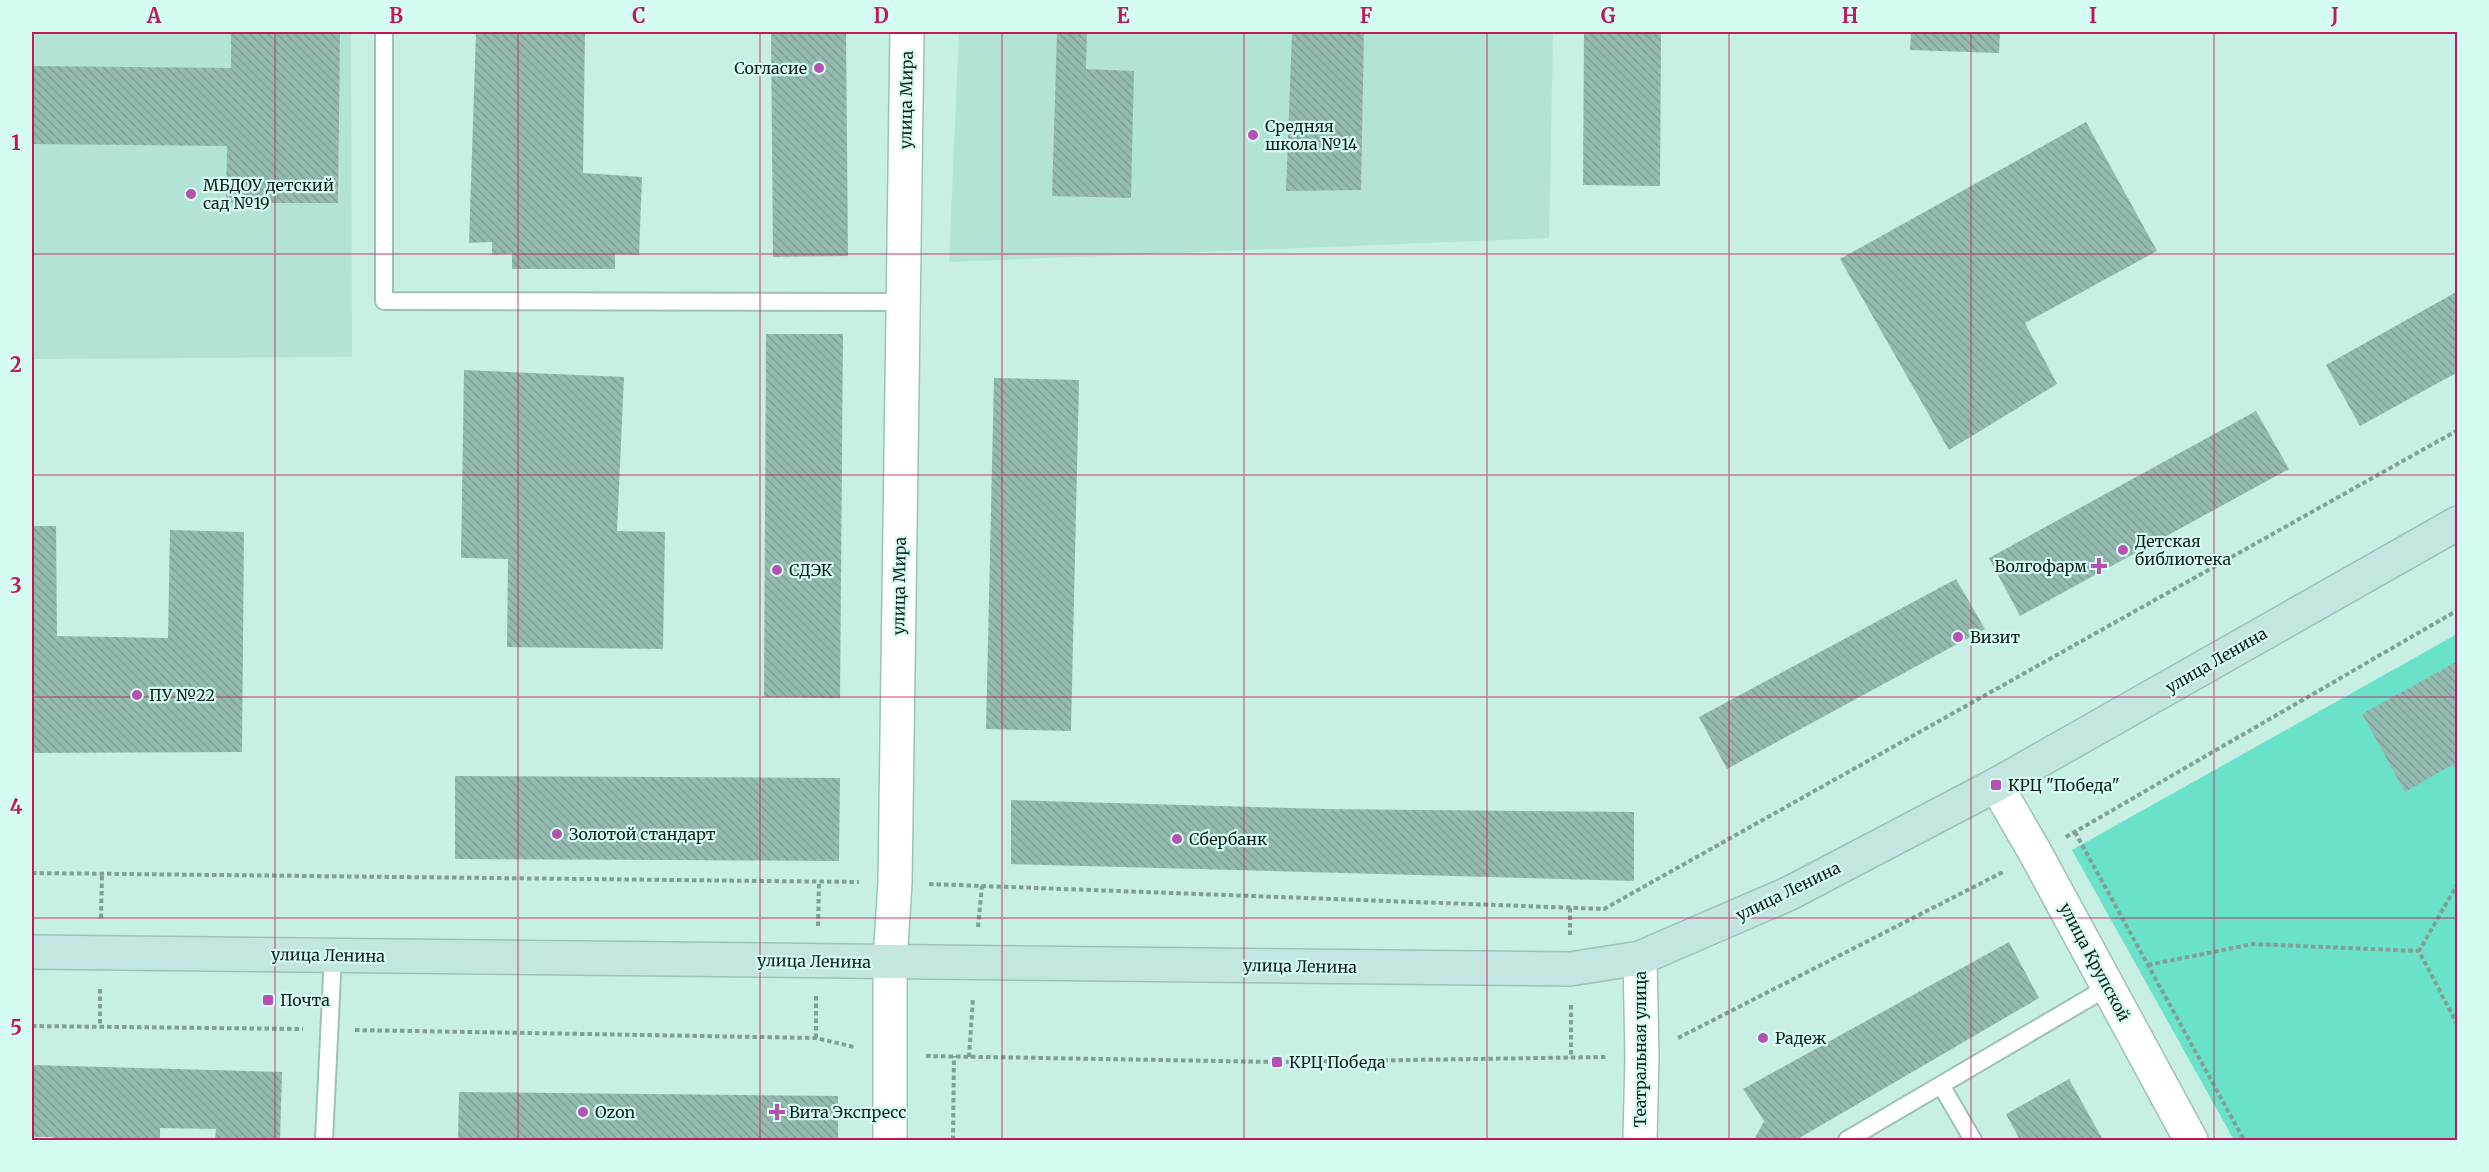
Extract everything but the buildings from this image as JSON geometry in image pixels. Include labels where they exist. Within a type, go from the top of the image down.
[{"type":"main road","name":"улица Ленина","points":[[32,952],[1570,969],[1640,958],[1788,894],[1996,785],[2457,523]]},
{"type":"street","name":"улица Мира","points":[[890,1140],[890,961],[895,883],[907,32]]},
{"type":"street","name":"улица Крупской","points":[[1996,785],[2191,1140]]},
{"type":"street","name":"Театральная улица","points":[[1640,958],[1642,1057],[1640,1140]]},
{"type":"lane","points":[[384,32],[384,301],[904,302]]},
{"type":"lane","points":[[324,1140],[333,956]]},
{"type":"lane","points":[[1847,1140],[2108,987]]},
{"type":"lane","points":[[1941,1085],[1973,1140]]},
{"type":"path","points":[[32,873],[895,883],[1604,909],[2457,430]]},
{"type":"path","points":[[2075,832],[2244,1140]]},
{"type":"path","points":[[2419,951],[2457,883]]},
{"type":"path","points":[[2148,965],[2253,944],[2419,951]]},
{"type":"path","points":[[2419,951],[2457,1026]]},
{"type":"path","points":[[952,1140],[954,1056]]},
{"type":"shaded area","name":"МБДОУ детский сад №19","points":[[32,32],[351,32],[352,357],[32,359]]},
{"type":"shaded area","name":"Средняя школа №14","points":[[959,32],[1553,32],[1549,238],[949,262]]},
{"type":"green space","points":[[2457,634],[2457,1140],[2234,1140],[2072,850]]},
{"type":"place","name":"Согласие","points":[[819,68]]},
{"type":"place","name":"Средняя школа №14","points":[[1253,135]]},
{"type":"place","name":"МБДОУ детский сад №19","points":[[191,194]]},
{"type":"place","name":"Детская библиотека","points":[[2123,550]]},
{"type":"place","name":"Волгофарм","points":[[2099,566]]},
{"type":"place","name":"СДЭК","points":[[777,570]]},
{"type":"place","name":"Визит","points":[[1958,637]]},
{"type":"place","name":"ПУ №22","points":[[137,695]]},
{"type":"place","name":"КРЦ \"Победа\"","points":[[1996,785]]},
{"type":"place","name":"Золотой стандарт","points":[[557,834]]},
{"type":"place","name":"Сбербанк","points":[[1177,839]]},
{"type":"place","name":"Почта","points":[[268,1000]]},
{"type":"place","name":"Радеж","points":[[1763,1038]]},
{"type":"place","name":"КРЦ Победа","points":[[1277,1062]]},
{"type":"place","name":"Ozon","points":[[583,1112]]},
{"type":"place","name":"Вита Экспресс","points":[[777,1112]]}]
